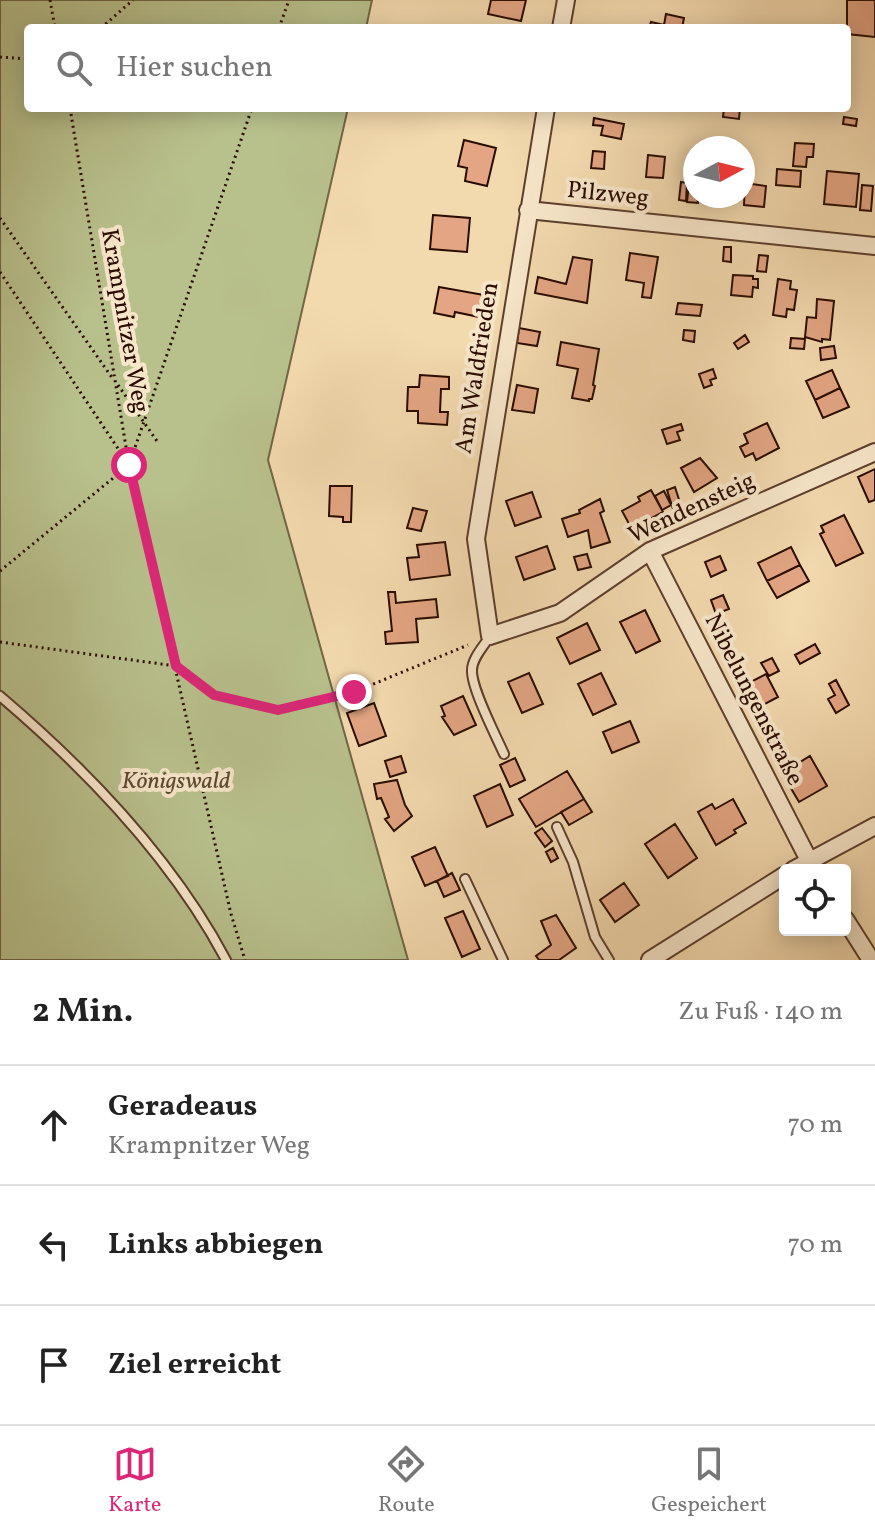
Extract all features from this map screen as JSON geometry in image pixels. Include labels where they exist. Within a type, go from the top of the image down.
[{"type":"street","points":[[562,24],[566,0]]},
{"type":"street","name":"Am Waldfrieden","points":[[490,636],[476,539],[545,112]]},
{"type":"street","name":"Pilzweg","points":[[528,210],[875,246]]},
{"type":"street","name":"Wendensteig","points":[[490,636],[560,613],[650,551],[875,452]]},
{"type":"street","name":"Nibelungenstraße","points":[[650,551],[810,864]]},
{"type":"street","points":[[813,864],[875,826]]},
{"type":"street","points":[[650,960],[779,879]]},
{"type":"street","points":[[851,928],[871,960]]},
{"type":"lane","points":[[490,636],[471,671],[504,754]]},
{"type":"lane","points":[[0,696],[124,815],[204,918],[226,960]]},
{"type":"lane","points":[[557,827],[573,862],[595,937],[609,960]]},
{"type":"lane","points":[[465,879],[503,960]]},
{"type":"path","points":[[50,0],[54,24]]},
{"type":"path","points":[[106,24],[133,0]]},
{"type":"path","points":[[280,24],[289,0]]},
{"type":"path","points":[[0,57],[24,59]]},
{"type":"path","name":"Krampnitzer Weg","points":[[71,112],[129,465],[231,914],[245,960]]},
{"type":"path","points":[[0,571],[129,465],[251,112]]},
{"type":"path","points":[[0,218],[159,444]]},
{"type":"path","points":[[0,272],[129,465]]},
{"type":"path","points":[[0,642],[176,666],[214,695],[278,710],[354,692],[490,636]]},
{"type":"green space","name":"Königswald","points":[[0,0],[372,0],[367,24],[24,24],[24,112],[347,112],[268,460],[408,960],[0,960]]},
{"type":"building","points":[[491,0],[526,0],[521,21],[488,14]]},
{"type":"building","points":[[847,0],[875,0],[875,37],[851,34],[851,24],[847,24]]},
{"type":"building","points":[[666,14],[684,18],[683,24],[664,24]]},
{"type":"building","points":[[724,112],[740,112],[739,119],[723,117]]},
{"type":"building","points":[[844,117],[857,119],[856,126],[843,124]]},
{"type":"building","points":[[594,118],[624,124],[621,139],[601,135],[603,126],[593,125]]},
{"type":"building","points":[[464,140],[496,148],[487,186],[465,181],[467,168],[458,166]]},
{"type":"building","points":[[795,143],[814,144],[813,157],[807,157],[806,167],[793,166]]},
{"type":"building","points":[[593,151],[605,152],[604,169],[591,168]]},
{"type":"building","points":[[648,155],[665,157],[663,178],[646,177]]},
{"type":"building","points":[[777,169],[801,171],[800,187],[776,185]]},
{"type":"building","points":[[827,171],[859,174],[856,207],[824,204]]},
{"type":"building","points":[[681,182],[683,182],[683,201],[679,200]]},
{"type":"building","points":[[755,184],[766,186],[764,207],[755,206]]},
{"type":"building","points":[[862,185],[873,186],[871,211],[860,210]]},
{"type":"building","points":[[433,215],[470,218],[467,252],[430,249]]},
{"type":"building","points":[[724,247],[731,247],[731,262],[723,261]]},
{"type":"building","points":[[630,253],[658,257],[651,298],[642,297],[644,283],[626,280]]},
{"type":"building","points":[[759,255],[768,256],[766,272],[757,271]]},
{"type":"building","points":[[573,257],[592,260],[587,303],[535,293],[538,277],[566,284]]},
{"type":"building","points":[[733,275],[758,279],[758,288],[753,287],[752,297],[731,295]]},
{"type":"building","points":[[778,279],[791,281],[790,289],[797,290],[794,310],[787,309],[786,317],[773,315]]},
{"type":"building","points":[[439,287],[484,295],[479,317],[455,312],[454,317],[434,313]]},
{"type":"building","points":[[817,299],[834,301],[830,340],[822,339],[822,342],[805,337],[807,317],[816,318]]},
{"type":"building","points":[[678,303],[702,305],[700,316],[676,314]]},
{"type":"building","points":[[519,328],[540,332],[537,346],[517,343]]},
{"type":"building","points":[[684,330],[695,331],[694,342],[683,340]]},
{"type":"building","points":[[745,335],[749,342],[738,349],[734,343]]},
{"type":"building","points":[[791,338],[805,339],[804,349],[790,348]]},
{"type":"building","points":[[561,342],[599,349],[595,386],[589,401],[572,398],[578,369],[557,365]]},
{"type":"building","points":[[834,346],[836,358],[821,360],[820,348]]},
{"type":"building","points":[[713,369],[716,378],[710,380],[712,385],[704,388],[699,374]]},
{"type":"building","points":[[832,370],[840,388],[815,400],[806,381]]},
{"type":"building","points":[[420,375],[449,377],[449,389],[441,389],[440,412],[448,412],[447,425],[418,423],[418,411],[407,411],[408,387],[419,387]]},
{"type":"building","points":[[517,385],[538,389],[534,413],[512,410]]},
{"type":"building","points":[[840,388],[849,407],[823,418],[815,400]]},
{"type":"building","points":[[767,423],[779,448],[756,460],[753,453],[745,457],[740,447],[748,443],[744,434]]},
{"type":"building","points":[[681,424],[683,430],[677,432],[680,440],[667,444],[662,430]]},
{"type":"building","points":[[700,458],[717,478],[694,492],[681,468]]},
{"type":"building","points":[[875,469],[875,500],[869,502],[858,477]]},
{"type":"building","points":[[330,486],[352,486],[351,522],[343,522],[343,517],[329,516]]},
{"type":"building","points":[[675,487],[681,506],[673,509],[667,490]]},
{"type":"building","points":[[651,490],[663,512],[641,524],[643,529],[634,533],[622,511],[640,501],[638,497]]},
{"type":"building","points":[[664,491],[671,505],[662,510],[655,496]]},
{"type":"building","points":[[532,492],[541,517],[515,526],[506,501]]},
{"type":"building","points":[[600,499],[604,511],[600,513],[610,542],[591,548],[588,530],[568,537],[562,519],[580,513],[579,510]]},
{"type":"building","points":[[413,508],[427,511],[421,531],[407,528]]},
{"type":"building","points":[[844,515],[863,553],[836,566],[820,534],[824,532],[821,526]]},
{"type":"building","points":[[445,542],[450,575],[410,580],[407,558],[419,557],[417,545]]},
{"type":"building","points":[[547,546],[555,569],[524,580],[516,557]]},
{"type":"building","points":[[791,547],[800,565],[767,581],[758,563]]},
{"type":"building","points":[[587,554],[591,567],[578,570],[574,557]]},
{"type":"building","points":[[720,556],[726,570],[711,577],[705,562]]},
{"type":"building","points":[[800,565],[809,581],[777,598],[767,581]]},
{"type":"building","points":[[388,592],[395,592],[396,603],[436,599],[438,617],[416,619],[418,642],[386,644],[385,632],[392,631]]},
{"type":"building","points":[[723,595],[729,609],[716,614],[711,600]]},
{"type":"building","points":[[645,610],[660,641],[636,653],[620,622]]},
{"type":"building","points":[[587,623],[600,650],[570,664],[557,638]]},
{"type":"building","points":[[815,644],[820,653],[800,664],[795,655]]},
{"type":"building","points":[[772,658],[779,671],[769,676],[761,663]]},
{"type":"building","points":[[529,673],[543,704],[522,713],[508,682]]},
{"type":"building","points":[[601,673],[616,704],[593,715],[578,684]]},
{"type":"building","points":[[766,674],[778,697],[753,710],[741,687]]},
{"type":"building","points":[[836,680],[849,705],[836,713],[828,699],[835,695],[829,684]]},
{"type":"building","points":[[463,696],[476,725],[454,735],[442,717],[445,716],[441,706]]},
{"type":"building","points":[[374,703],[386,736],[359,746],[347,713]]},
{"type":"building","points":[[630,721],[639,742],[612,753],[603,732]]},
{"type":"building","points":[[401,756],[406,772],[390,777],[385,761]]},
{"type":"building","points":[[810,756],[827,786],[799,802],[782,773]]},
{"type":"building","points":[[515,758],[525,780],[510,787],[500,765]]},
{"type":"building","points":[[567,771],[584,799],[536,827],[519,799]]},
{"type":"building","points":[[397,780],[412,816],[394,831],[385,819],[389,817],[381,798],[377,799],[374,784]]},
{"type":"building","points":[[500,784],[513,815],[487,827],[474,796]]},
{"type":"building","points":[[584,799],[592,812],[569,825],[561,812]]},
{"type":"building","points":[[733,799],[746,823],[716,845],[698,812],[712,804],[715,809]]},
{"type":"building","points":[[675,824],[697,858],[668,878],[645,844]]},
{"type":"building","points":[[542,828],[552,841],[545,847],[535,833]]},
{"type":"building","points":[[435,847],[448,876],[425,886],[412,857]]},
{"type":"building","points":[[553,848],[558,858],[551,862],[546,852]]},
{"type":"building","points":[[452,873],[460,890],[444,897],[437,881]]},
{"type":"building","points":[[624,883],[639,905],[615,922],[600,900]]},
{"type":"building","points":[[463,911],[480,949],[462,957],[445,918]]},
{"type":"building","points":[[556,915],[576,948],[559,960],[539,960],[536,956],[551,945],[541,921]]},
{"type":"route","points":[[129,465],[176,666],[214,695],[278,710],[354,692]]}]
